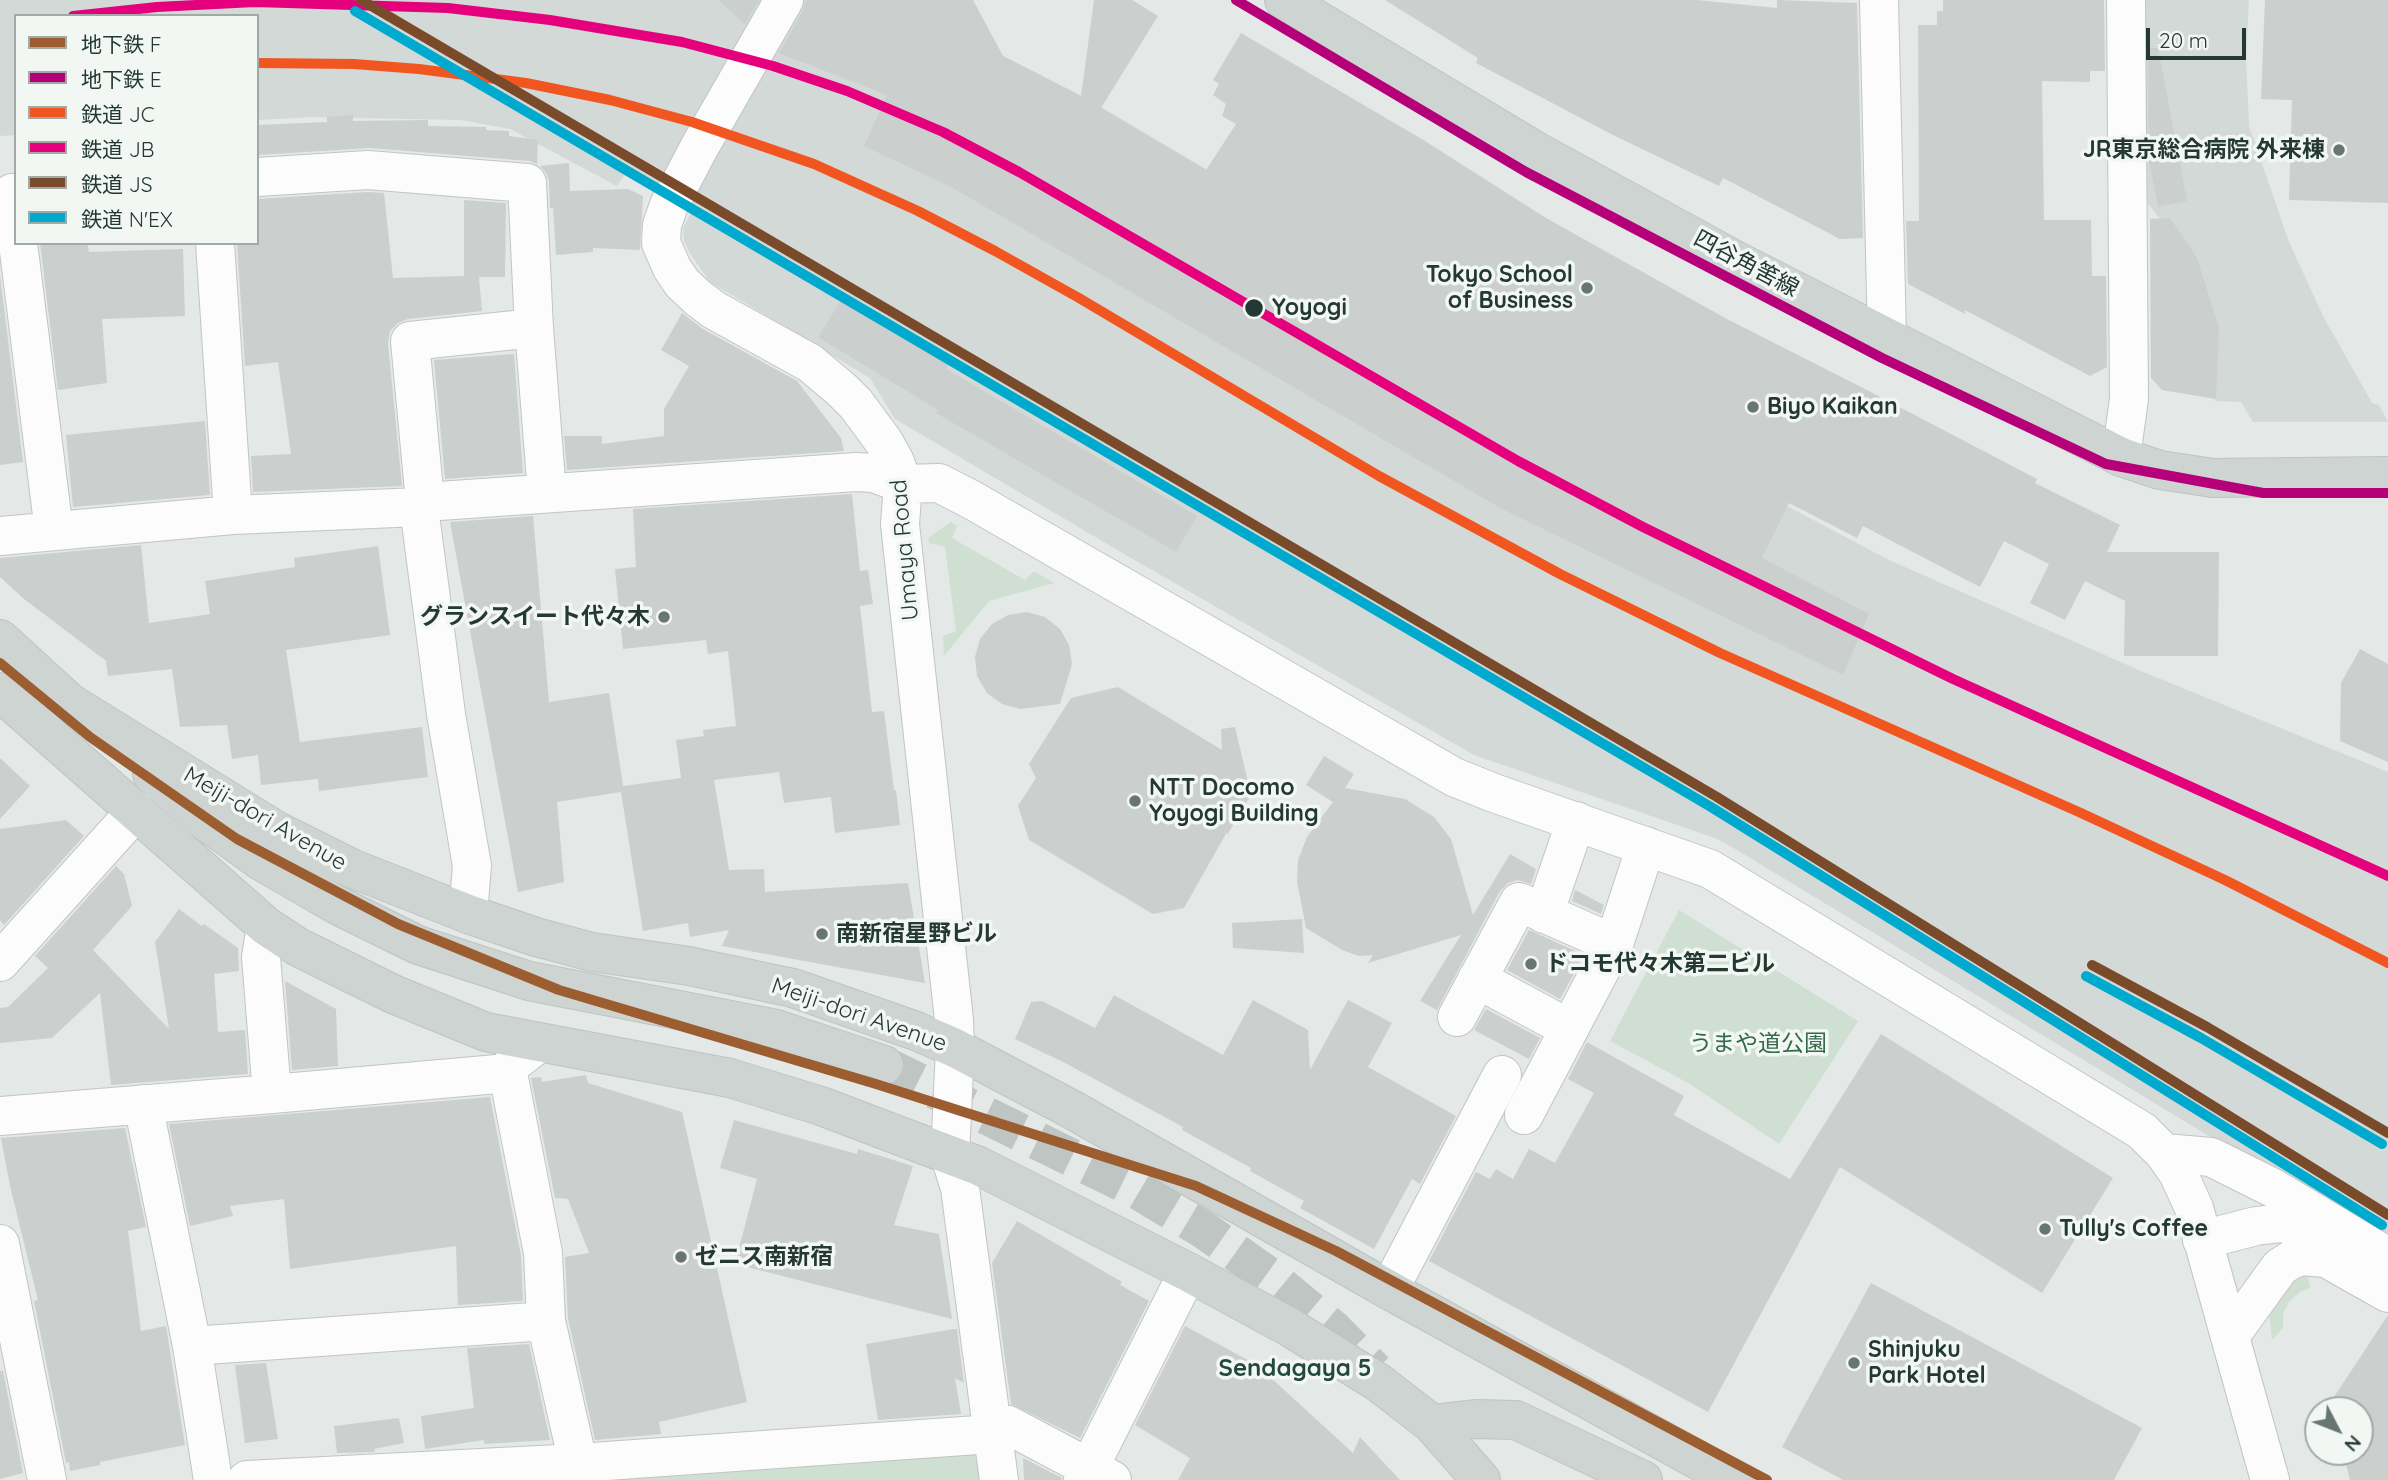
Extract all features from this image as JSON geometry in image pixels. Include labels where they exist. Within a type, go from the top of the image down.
[{"type":"main road","name":"四谷角筈線","points":[[1284,0],[1534,150],[1733,259],[2121,457],[2160,470],[2195,476],[2388,476]]},
{"type":"main road","name":"Meiji-dori Avenue","points":[[0,639],[70,704],[277,831],[351,868],[468,914],[536,937],[592,951],[689,966],[793,988],[916,1031],[955,1048],[1734,1480]]},
{"type":"main road","points":[[0,692],[266,926],[309,953],[393,994],[486,1032],[730,1079],[821,1106],[979,1166],[1188,1272],[1291,1328],[1379,1383],[1432,1424],[1481,1480]]},
{"type":"main road","points":[[70,704],[200,817],[261,861],[337,905],[418,945],[529,981],[776,1029],[884,1065]]},
{"type":"main road","points":[[1432,1424],[1475,1419],[1516,1420],[1643,1480]]},
{"type":"street","name":"Umaya Road","points":[[784,0],[669,205],[662,225],[661,243],[668,262],[682,283],[714,310],[810,363],[842,390],[884,442],[903,484],[900,524],[953,1006],[955,1048],[950,1156],[960,1188],[999,1480]]},
{"type":"street","points":[[1879,0],[1887,337]]},
{"type":"street","points":[[2121,457],[2129,399],[2126,0]]},
{"type":"street","points":[[259,177],[368,170],[527,183],[534,328],[547,493]]},
{"type":"street","points":[[14,192],[14,210]]},
{"type":"street","points":[[18,245],[54,531]]},
{"type":"street","points":[[215,245],[233,515]]},
{"type":"street","points":[[468,914],[472,866],[446,714],[422,504],[410,341],[534,328]]},
{"type":"street","points":[[0,536],[233,515],[856,472],[874,472],[903,484],[939,483],[1454,776],[1494,793],[1696,863],[1732,882],[2142,1131],[2164,1153],[2178,1173],[2194,1208],[2270,1480]]},
{"type":"street","points":[[0,962],[136,811]]},
{"type":"street","points":[[1544,914],[1576,821]]},
{"type":"street","points":[[1524,1115],[1614,944],[1646,846]]},
{"type":"street","points":[[1457,1017],[1519,902],[1614,944]]},
{"type":"street","points":[[266,926],[261,957],[272,1094]]},
{"type":"street","points":[[1477,979],[1568,1028]]},
{"type":"street","points":[[539,1043],[513,1063],[508,1073],[544,1252],[546,1321],[578,1463]]},
{"type":"street","points":[[0,1115],[508,1073]]},
{"type":"street","points":[[1389,1290],[1503,1074]]},
{"type":"street","points":[[143,1104],[192,1346],[213,1480]]},
{"type":"street","points":[[2164,1153],[2211,1157],[2273,1188],[2388,1257]]},
{"type":"street","points":[[2202,1240],[2256,1226],[2282,1223],[2311,1231],[2388,1275]]},
{"type":"street","points":[[0,1244],[47,1480]]},
{"type":"street","points":[[2230,1336],[2280,1267],[2301,1256],[2326,1258],[2388,1293]]},
{"type":"street","points":[[247,1480],[578,1463],[992,1434],[1008,1425],[1095,1476],[1188,1272]]},
{"type":"street","points":[[192,1346],[546,1321]]},
{"type":"shaded area","points":[[0,0],[881,0],[1003,56],[1084,97],[1683,451],[1889,560],[2141,671],[2388,772],[2388,1241],[2204,1133],[1732,847],[1715,838],[1474,755],[895,419],[870,378],[710,282],[684,241],[683,228],[691,213],[625,174],[617,186],[510,129],[460,120],[311,117],[259,120],[259,14],[14,14],[14,135],[0,136]]},
{"type":"shaded area","points":[[2137,0],[2249,0],[2246,58],[2249,126],[2289,242],[2323,316],[2372,403],[2379,405],[2388,422],[2253,422],[2241,402],[2215,401],[2215,326],[2192,259],[2145,200]]},
{"type":"green space","points":[[951,522],[957,526],[952,538],[1025,580],[1034,571],[1054,583],[989,601],[944,656],[943,636],[956,631],[945,547],[929,543],[928,538]]},
{"type":"green space","name":"うまや道公園","points":[[1679,910],[1858,1021],[1779,1144],[1690,1084],[1610,1041]]},
{"type":"green space","points":[[2307,1271],[2310,1288],[2300,1292],[2289,1302],[2283,1314],[2283,1328],[2272,1340],[2269,1313],[2281,1286]]},
{"type":"green space","points":[[975,1447],[985,1480],[479,1480]]},
{"type":"building","points":[[718,0],[759,0],[745,24]]},
{"type":"building","points":[[806,0],[973,0],[1003,56],[1081,96],[1094,0],[1132,0],[1158,16],[1101,108],[1206,170],[1236,124],[1222,116],[1226,104],[1213,95],[1219,84],[1213,80],[1241,33],[1425,141],[1546,218],[1725,318],[2037,479],[2035,483],[2120,525],[2107,552],[2219,552],[2218,656],[2124,656],[2125,601],[2085,581],[2065,620],[2030,603],[2049,564],[2004,541],[1980,587],[1863,526],[1857,538],[1789,503],[1762,558],[1869,614],[1843,675],[1502,509],[953,188],[864,146],[887,95],[779,53],[803,11]]},
{"type":"building","points":[[1385,0],[1696,0],[1777,8],[1777,0],[1857,3],[1863,238],[1840,239],[1723,178],[1719,186],[1613,135],[1476,63],[1478,58]]},
{"type":"building","points":[[1943,0],[2104,0],[2105,71],[2090,71],[2090,82],[2042,81],[2044,220],[2091,220],[2092,276],[2106,276],[2107,367],[2090,376],[1965,310],[1965,314],[1908,284],[1906,221],[1919,221],[1918,25],[1937,25],[1937,11],[1943,11]]},
{"type":"building","name":"JR東京総合病院 外来棟","points":[[2265,0],[2388,0],[2388,203],[2289,200],[2292,100],[2261,99]]},
{"type":"building","points":[[2148,48],[2158,48],[2187,201],[2158,207],[2149,161]]},
{"type":"building","points":[[353,115],[353,121],[428,120],[428,126],[486,127],[486,130],[509,131],[509,136],[538,140],[537,164],[529,161],[370,148],[259,155],[259,125],[327,122],[327,117]]},
{"type":"building","points":[[569,163],[570,191],[628,189],[643,196],[640,250],[593,248],[593,252],[556,255],[549,181],[540,166]]},
{"type":"building","points":[[384,193],[393,278],[464,276],[464,200],[506,203],[505,277],[479,277],[482,311],[408,319],[398,323],[390,331],[388,343],[402,486],[253,492],[251,456],[291,454],[278,362],[245,366],[237,245],[259,245],[259,199]]},
{"type":"building","points":[[2170,218],[2197,258],[2219,328],[2216,399],[2162,390],[2151,378],[2150,219]]},
{"type":"building","points":[[40,245],[87,245],[89,252],[183,249],[185,316],[102,319],[107,383],[58,390]]},
{"type":"building","points":[[0,275],[23,462],[0,465]]},
{"type":"building","points":[[842,299],[949,364],[946,369],[1197,516],[1176,552],[936,413],[938,410],[818,337]]},
{"type":"building","points":[[682,313],[703,329],[797,381],[841,438],[844,451],[567,470],[564,436],[602,436],[602,444],[664,436],[664,409],[689,366],[661,350]]},
{"type":"building","points":[[514,354],[523,473],[445,479],[434,360]]},
{"type":"building","points":[[205,421],[210,495],[73,507],[66,435]]},
{"type":"building","points":[[852,494],[860,571],[868,570],[873,604],[860,606],[872,712],[884,711],[900,825],[835,833],[831,797],[784,803],[779,772],[714,780],[729,870],[764,869],[765,892],[908,883],[925,983],[722,946],[729,930],[690,937],[688,923],[643,931],[621,792],[557,802],[564,882],[518,892],[450,522],[533,516],[549,702],[609,693],[623,786],[681,778],[676,740],[704,736],[703,730],[736,726],[728,651],[708,654],[706,640],[623,649],[615,569],[636,567],[633,509]]},
{"type":"building","points":[[141,545],[149,623],[210,614],[205,581],[295,567],[294,558],[378,546],[390,635],[286,650],[300,742],[422,727],[428,777],[319,791],[318,779],[261,785],[258,755],[232,759],[227,725],[180,727],[172,669],[108,676],[106,661],[24,599],[0,577],[0,558]]},
{"type":"building","points":[[1027,612],[1045,617],[1060,629],[1069,645],[1072,664],[1060,704],[1020,709],[1002,704],[987,693],[977,676],[975,657],[980,639],[992,624],[1008,615]]},
{"type":"building","points":[[2360,649],[2388,664],[2388,762],[2340,741],[2341,683]]},
{"type":"building","name":"NTT Docomo Yoyogi Building","points":[[1118,687],[1222,750],[1221,729],[1235,727],[1251,795],[1184,908],[1153,914],[1029,840],[1018,806],[1036,778],[1029,764],[1071,698]]},
{"type":"building","points":[[1324,756],[1354,774],[1345,788],[1405,799],[1434,817],[1451,839],[1473,915],[1510,854],[1536,869],[1531,884],[1517,880],[1508,883],[1500,891],[1437,1010],[1420,1001],[1461,935],[1368,963],[1373,955],[1359,956],[1342,950],[1306,928],[1297,881],[1298,860],[1307,837],[1333,802],[1306,785]]},
{"type":"building","points":[[0,758],[30,786],[0,819]]},
{"type":"building","points":[[66,820],[84,836],[4,925],[0,920],[0,829]]},
{"type":"building","points":[[116,866],[124,874],[132,906],[93,950],[169,1029],[155,942],[179,909],[238,948],[239,971],[214,974],[218,1032],[245,1030],[248,1074],[111,1085],[100,993],[52,1038],[0,1043],[0,1008],[8,1007],[48,968],[35,956]]},
{"type":"building","points":[[1575,890],[1604,905],[1601,914],[1572,901]]},
{"type":"building","points":[[1302,919],[1304,953],[1233,948],[1232,923]]},
{"type":"building","points":[[1529,930],[1584,955],[1560,999],[1507,970]]},
{"type":"building","points":[[285,981],[336,1009],[338,1066],[292,1070]]},
{"type":"building","points":[[1114,995],[1223,1055],[1253,1000],[1308,1030],[1310,1070],[1348,1000],[1392,1023],[1368,1067],[1456,1116],[1420,1184],[1412,1179],[1374,1249],[1300,1208],[1304,1201],[1182,1130],[1183,1127],[1015,1039],[1031,1002],[1042,1001],[1095,1028]]},
{"type":"building","points":[[1486,1009],[1540,1038],[1529,1059],[1474,1030]]},
{"type":"building","points":[[1881,1034],[2113,1178],[2042,1293],[1840,1167],[1708,1412],[1429,1261],[1476,1172],[1490,1179],[1496,1169],[1513,1179],[1529,1149],[1555,1163],[1594,1093],[1568,1079],[1587,1042],[1684,1096],[1674,1115],[1790,1179]]},
{"type":"building","points":[[586,1075],[588,1083],[682,1112],[747,1402],[659,1422],[661,1434],[595,1440],[568,1318],[565,1257],[589,1253],[568,1199],[555,1198],[531,1078],[541,1077],[542,1082]]},
{"type":"building","points":[[490,1097],[521,1256],[523,1301],[458,1305],[456,1246],[290,1269],[284,1199],[230,1206],[233,1216],[190,1226],[169,1124]]},
{"type":"building","points":[[734,1120],[857,1154],[858,1149],[913,1166],[894,1225],[939,1234],[952,1319],[735,1264],[757,1179],[720,1168]]},
{"type":"building","points":[[125,1128],[146,1227],[128,1231],[141,1331],[166,1326],[185,1445],[100,1462],[100,1465],[70,1471],[69,1462],[66,1463],[34,1301],[38,1300],[1,1138]]},
{"type":"building","points":[[1017,1221],[1122,1282],[1120,1285],[1149,1301],[1080,1438],[1011,1404],[992,1263]]},
{"type":"building","points":[[1871,1283],[2142,1428],[2114,1480],[1843,1480],[1782,1447]]},
{"type":"building","points":[[2388,1315],[2388,1480],[2350,1480],[2346,1466],[2374,1466],[2374,1396],[2335,1396]]},
{"type":"building","points":[[1185,1326],[1257,1365],[1353,1453],[1360,1437],[1400,1480],[1178,1480],[1190,1458],[1135,1425]]},
{"type":"building","points":[[957,1329],[964,1383],[955,1378],[961,1414],[878,1420],[866,1344]]},
{"type":"building","points":[[529,1344],[550,1440],[484,1444],[484,1440],[425,1449],[421,1416],[474,1408],[467,1348]]},
{"type":"building","points":[[266,1363],[278,1439],[245,1443],[235,1365]]},
{"type":"building","points":[[0,1371],[3,1371],[23,1473],[0,1479]]},
{"type":"building","points":[[399,1418],[404,1443],[374,1449],[375,1452],[337,1453],[334,1426]]},
{"type":"building","points":[[1023,1458],[1062,1478],[1061,1480],[1024,1480]]},
{"type":"tunnel","points":[[884,1065],[1137,1190],[1204,1230],[1269,1276],[1333,1329],[1375,1371]]},
{"type":"metro line","name":"E","points":[[1236,0],[1526,172],[1882,358],[2106,464],[2263,493],[2388,493]]},
{"type":"metro line","name":"F","points":[[0,663],[90,737],[237,839],[398,924],[559,990],[876,1084],[1196,1186],[1336,1251],[1767,1480]]},
{"type":"rail line","name":"JS","points":[[361,0],[1717,797],[2388,1215]]},
{"type":"rail line","name":"JB","points":[[92,14],[157,7],[255,2],[448,8],[550,20],[682,42],[773,66],[847,91],[943,132],[1019,172],[1518,461],[1643,527],[1953,679],[2388,876]]},
{"type":"rail line","name":"N'EX","points":[[355,11],[1711,807],[2382,1225]]},
{"type":"rail line","name":"JC","points":[[259,63],[354,64],[419,69],[526,83],[610,100],[692,122],[814,164],[918,211],[995,251],[1379,476],[1560,574],[1720,653],[2225,880],[2388,963]]},
{"type":"rail line","name":"JS","points":[[2092,965],[2207,1027],[2388,1133]]},
{"type":"rail line","name":"N'EX","points":[[2086,976],[2201,1038],[2382,1144]]},
{"type":"place","name":"JR東京総合病院 外来棟","points":[[2339,150]]},
{"type":"place","name":"Tokyo School of Business","points":[[1587,288]]},
{"type":"place","name":"Yoyogi","points":[[1254,308]]},
{"type":"place","name":"Biyo Kaikan","points":[[1753,407]]},
{"type":"place","name":"グランスイート代々木","points":[[664,617]]},
{"type":"place","name":"NTT Docomo Yoyogi Building","points":[[1135,801]]},
{"type":"place","name":"南新宿星野ビル","points":[[822,934]]},
{"type":"place","name":"ドコモ代々木第二ビル","points":[[1531,964]]},
{"type":"place","name":"Tully's Coffee","points":[[2045,1229]]},
{"type":"place","name":"ゼニス南新宿","points":[[681,1257]]},
{"type":"place","name":"Shinjuku Park Hotel","points":[[1854,1363]]},
{"type":"district","name":"Sendagaya 5","points":[[1295,1369]]}]
